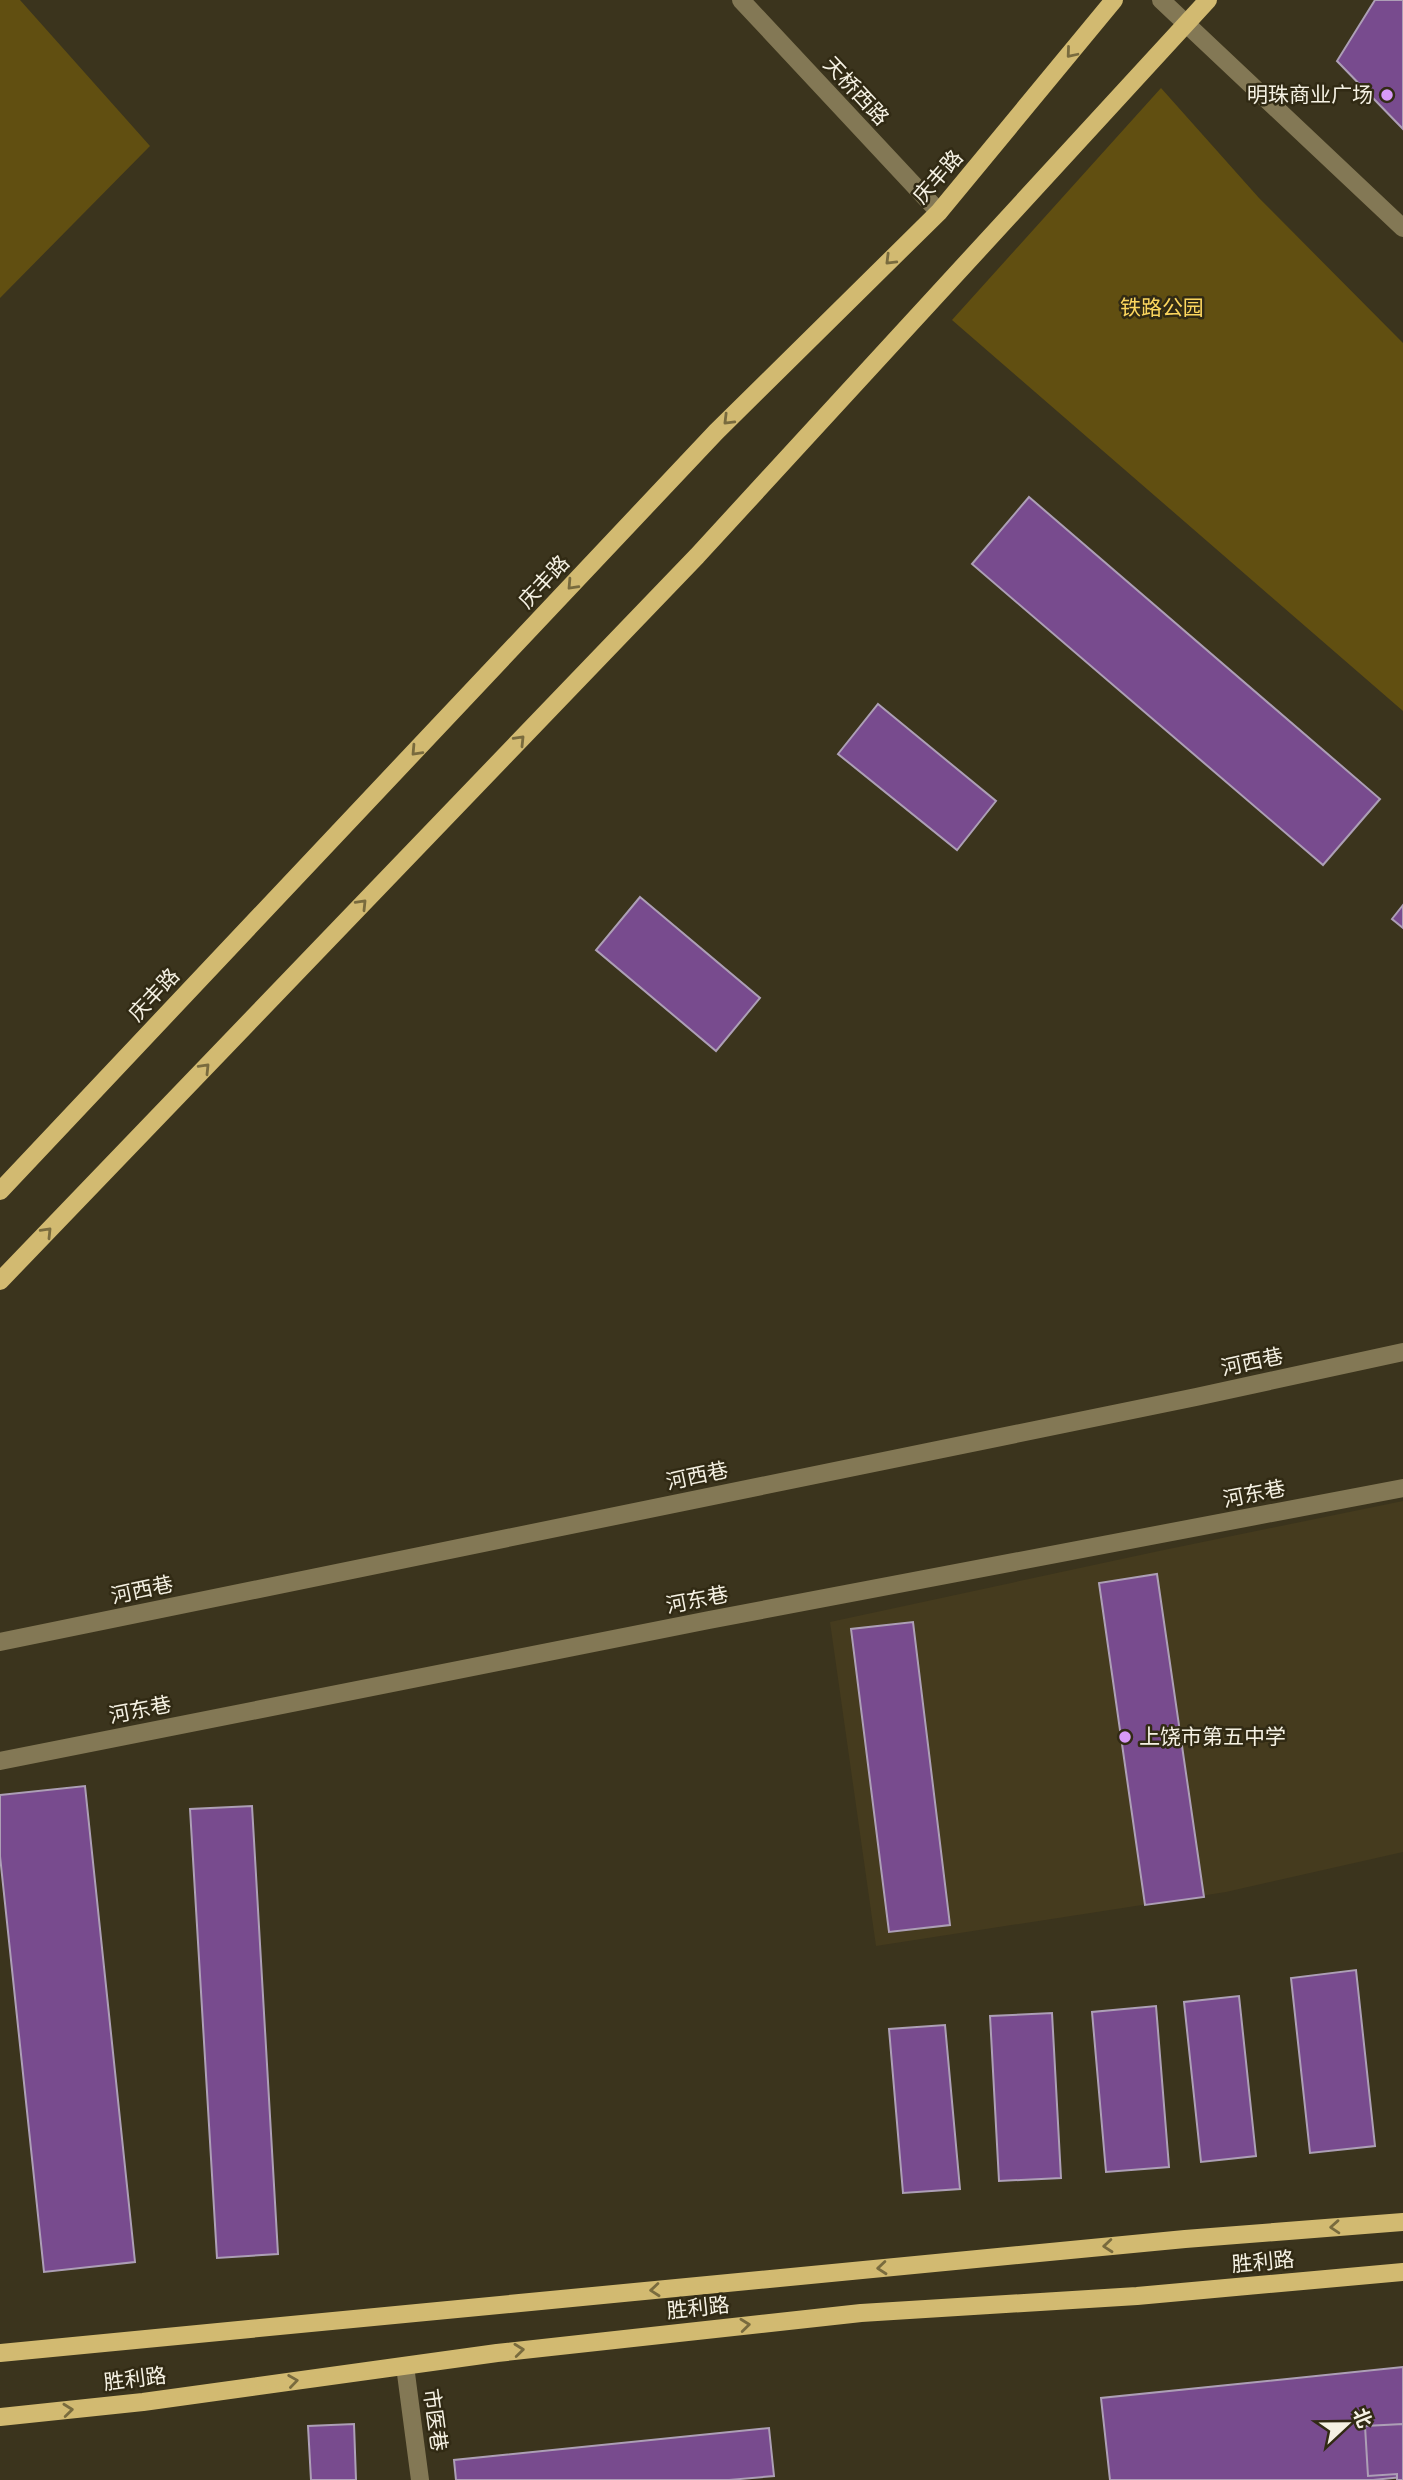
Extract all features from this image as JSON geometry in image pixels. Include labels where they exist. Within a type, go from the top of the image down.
[{"type":"main road","name":"庆丰路","points":[[0,1191],[716,432],[939,212],[1114,0]]},
{"type":"main road","points":[[0,1281],[697,556],[1208,0]]},
{"type":"main road","name":"胜利路","points":[[0,2353],[1185,2239],[1403,2222]]},
{"type":"main road","name":"胜利路","points":[[0,2417],[143,2402],[497,2353],[861,2313],[1137,2296],[1403,2272]]},
{"type":"street","name":"天桥西路","points":[[740,0],[939,212]]},
{"type":"street","points":[[1161,0],[1403,228]]},
{"type":"street","name":"河西巷","points":[[0,1642],[1196,1397],[1403,1352]]},
{"type":"street","name":"河东巷","points":[[0,1761],[722,1618],[1403,1488]]},
{"type":"street","name":"市医巷","points":[[405,2365],[420,2480]]},
{"type":"shaded area","name":"上饶市第五中学","points":[[1403,1501],[1403,1852],[1226,1892],[876,1946],[830,1622]]},
{"type":"green space","points":[[0,0],[20,0],[150,146],[0,298]]},
{"type":"green space","name":"铁路公园","points":[[1161,88],[1259,198],[1403,343],[1403,711],[952,320]]},
{"type":"building","name":"明珠商业广场","points":[[1375,0],[1403,0],[1403,129],[1337,61]]},
{"type":"building","points":[[1029,497],[1380,799],[1323,865],[972,564]]},
{"type":"building","points":[[878,704],[996,801],[957,850],[838,754]]},
{"type":"building","points":[[640,897],[760,998],[716,1051],[596,950]]},
{"type":"building","points":[[1403,905],[1403,928],[1392,919]]},
{"type":"building","points":[[1157,1574],[1204,1897],[1145,1905],[1099,1583]]},
{"type":"building","points":[[913,1622],[950,1925],[889,1932],[851,1629]]},
{"type":"building","points":[[85,1786],[135,2262],[44,2272],[0,1856],[0,1795]]},
{"type":"building","points":[[252,1806],[278,2254],[217,2258],[190,1809]]},
{"type":"building","points":[[1356,1970],[1375,2146],[1310,2153],[1291,1978]]},
{"type":"building","points":[[1239,1996],[1256,2156],[1201,2162],[1184,2002]]},
{"type":"building","points":[[1156,2006],[1169,2167],[1106,2172],[1092,2012]]},
{"type":"building","points":[[1052,2013],[1061,2178],[999,2181],[990,2016]]},
{"type":"building","points":[[945,2025],[960,2189],[903,2193],[889,2029]]},
{"type":"building","points":[[1403,2367],[1403,2477],[1373,2480],[1110,2480],[1101,2398]]},
{"type":"building","points":[[354,2424],[356,2480],[311,2480],[308,2426]]},
{"type":"building","points":[[1403,2424],[1403,2480],[1397,2480],[1397,2474],[1368,2476],[1365,2426]]},
{"type":"building","points":[[769,2428],[774,2476],[729,2480],[456,2480],[454,2460]]},
{"type":"place","name":"明珠商业广场","points":[[1387,95]]},
{"type":"place","name":"上饶市第五中学","points":[[1125,1737]]}]
